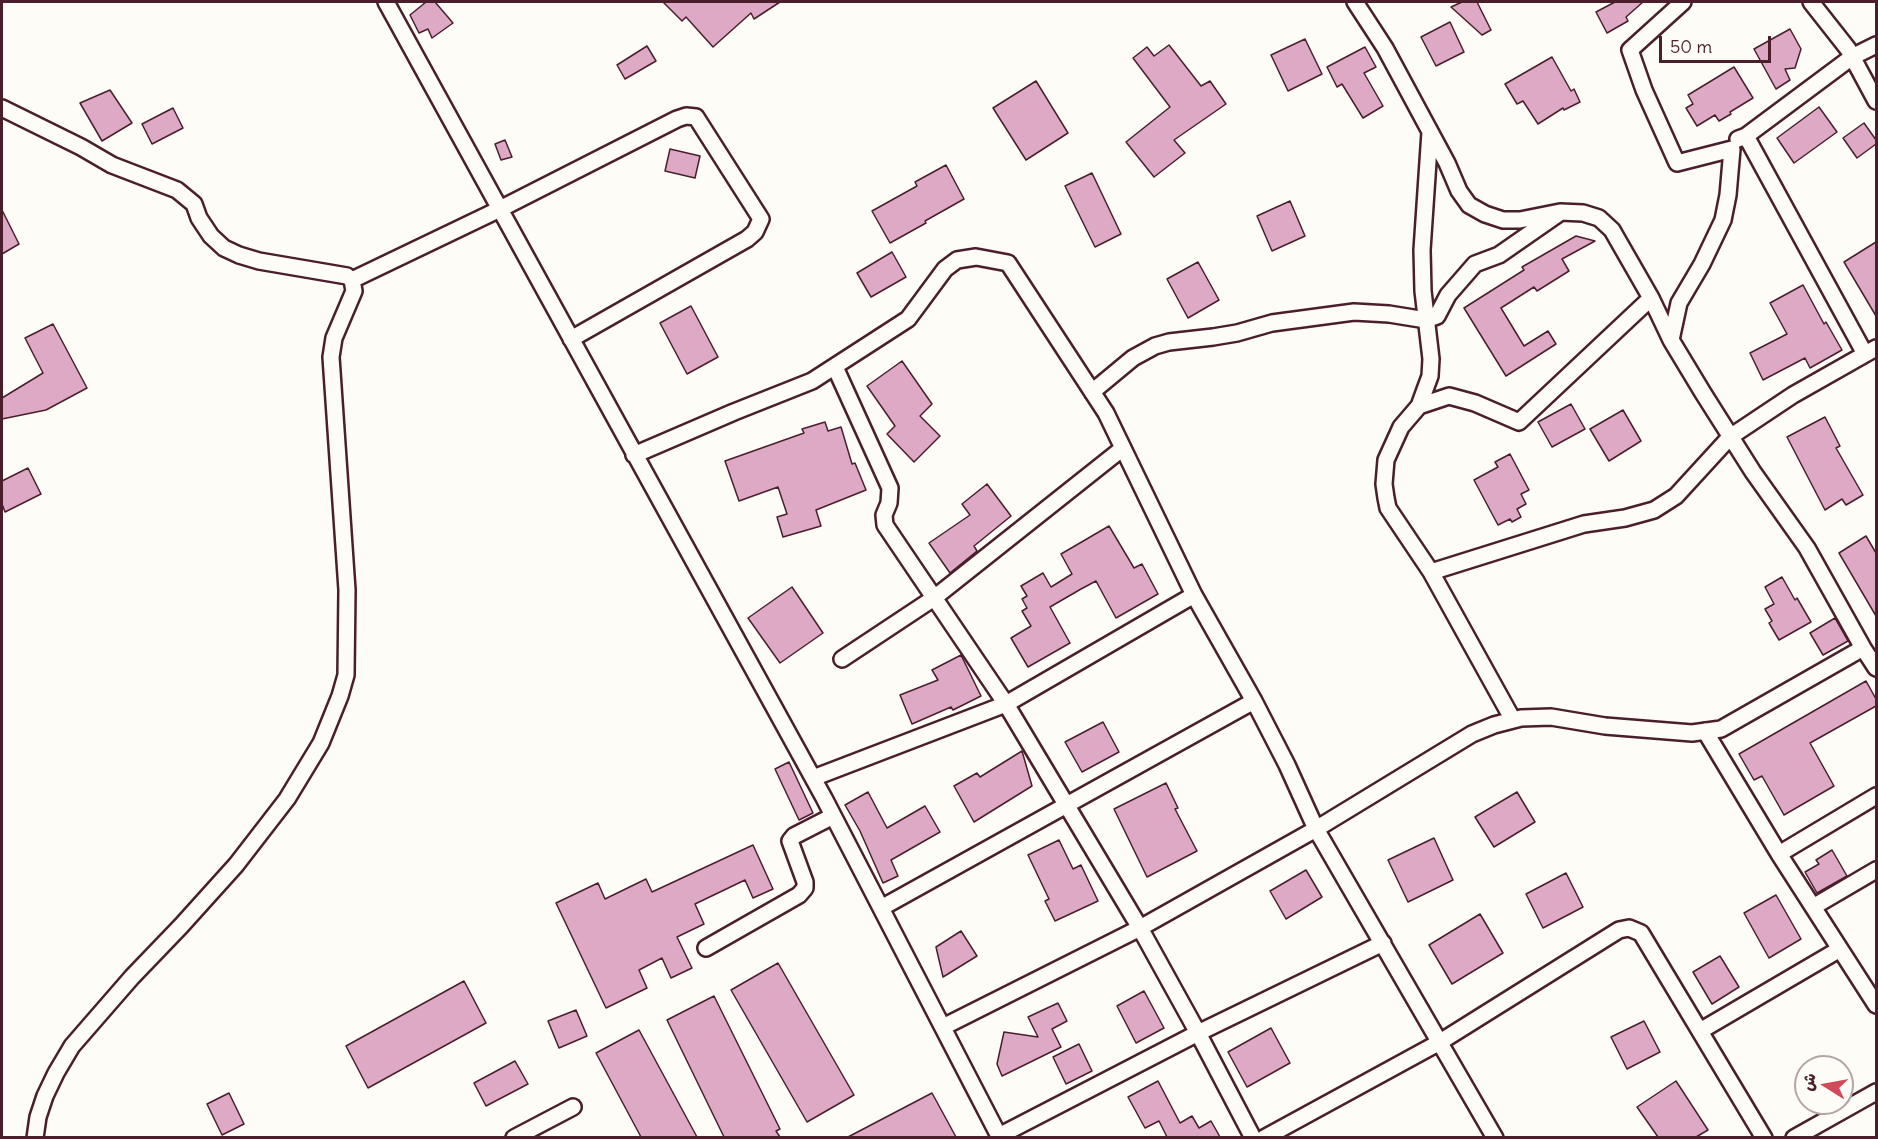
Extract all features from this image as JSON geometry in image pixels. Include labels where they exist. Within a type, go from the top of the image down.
[{"type":"street","points":[[386,2],[813,778],[1000,1137],[1198,1033],[1383,943]]},
{"type":"street","points":[[1355,2],[1385,48],[1447,163],[1459,191],[1469,205],[1503,220],[1520,220],[1560,213],[1583,213],[1599,218],[1612,230],[1671,340],[1730,437],[1807,548],[1876,668]]},
{"type":"street","points":[[1677,163],[1644,90],[1630,50],[1683,2]]},
{"type":"street","points":[[1811,2],[1852,57],[1876,101]]},
{"type":"street","points":[[1677,163],[1746,136],[1852,57],[1876,45]]},
{"type":"street","points":[[2,108],[112,165],[177,190],[194,204],[199,218],[211,236],[224,248],[259,261],[347,276],[352,280],[354,291],[334,338],[331,357],[347,590],[346,675],[340,696],[321,743],[286,799],[236,865],[132,976],[72,1046],[45,1096],[38,1117],[35,1137]]},
{"type":"street","points":[[352,280],[686,116],[696,117],[761,219],[755,232],[747,239],[571,339]]},
{"type":"street","points":[[1430,132],[1422,250],[1423,291],[1431,359],[1430,376],[1419,406],[1401,427],[1386,460],[1384,484],[1388,508],[1431,572],[1513,720]]},
{"type":"street","points":[[1431,572],[1584,524],[1624,518],[1654,510],[1676,496],[1730,437],[1793,395],[1871,351],[1746,136]]},
{"type":"street","points":[[1671,340],[1679,303],[1724,220],[1732,149],[1677,163]]},
{"type":"street","points":[[1092,392],[1133,358],[1168,342],[1214,337],[1272,323],[1354,312],[1389,314],[1426,321],[1437,316],[1448,295],[1475,264],[1499,255],[1560,213]]},
{"type":"street","points":[[634,455],[812,381],[908,319],[945,269],[957,260],[976,257],[1008,263],[1106,412],[1194,595],[1254,701],[1316,829],[1496,1137]]},
{"type":"street","points":[[1419,406],[1449,396],[1475,403],[1519,422],[1650,298]]},
{"type":"street","points":[[834,367],[890,488],[889,503],[884,515],[885,525],[1006,704],[1140,928],[1252,1137]]},
{"type":"street","points":[[843,659],[934,598],[1123,448]]},
{"type":"street","points":[[813,778],[1006,704],[1194,595]]},
{"type":"street","points":[[943,1027],[1140,928],[1316,829],[1472,734],[1521,718],[1551,717],[1605,726],[1692,733],[1721,729],[1863,648]]},
{"type":"street","points":[[881,908],[1254,701]]},
{"type":"street","points":[[1705,731],[1779,854],[1876,1005]]},
{"type":"street","points":[[1779,854],[1876,796]]},
{"type":"street","points":[[706,948],[799,895],[805,888],[805,882],[790,841],[794,836],[833,816]]},
{"type":"street","points":[[1813,907],[1876,870]]},
{"type":"street","points":[[1264,1137],[1440,1042],[1619,930],[1629,928],[1641,933],[1764,1137]]},
{"type":"street","points":[[1700,1032],[1840,949]]},
{"type":"street","points":[[1794,1137],[1876,1092]]},
{"type":"street","points":[[514,1137],[573,1107]]},
{"type":"building","points":[[426,2],[435,2],[453,23],[432,38],[428,29],[419,33],[410,15]]},
{"type":"building","points":[[663,2],[780,2],[754,19],[751,13],[713,47],[686,17],[682,21]]},
{"type":"building","points":[[1462,2],[1477,2],[1491,30],[1482,35],[1451,7]]},
{"type":"building","points":[[1615,2],[1643,2],[1626,17],[1628,21],[1607,33],[1596,12]]},
{"type":"building","points":[[1450,22],[1464,52],[1436,66],[1421,37]]},
{"type":"building","points":[[1790,29],[1801,49],[1795,68],[1785,69],[1790,80],[1776,89],[1754,49]]},
{"type":"building","points":[[1305,39],[1322,74],[1288,91],[1271,55]]},
{"type":"building","points":[[1169,45],[1201,86],[1210,81],[1226,104],[1174,140],[1185,153],[1154,177],[1126,142],[1170,107],[1133,58],[1147,47],[1154,56]]},
{"type":"building","points":[[647,46],[656,61],[625,79],[617,65]]},
{"type":"building","points":[[1365,47],[1376,67],[1364,73],[1383,106],[1363,118],[1342,84],[1337,87],[1327,67]]},
{"type":"building","points":[[1552,57],[1571,91],[1574,89],[1580,102],[1564,110],[1563,108],[1538,124],[1523,101],[1517,104],[1505,84]]},
{"type":"building","points":[[1734,67],[1753,98],[1719,121],[1715,115],[1697,126],[1686,108],[1693,104],[1688,95]]},
{"type":"building","points":[[1036,81],[1068,133],[1026,160],[993,108]]},
{"type":"building","points":[[110,90],[132,123],[102,141],[80,103]]},
{"type":"building","points":[[1819,107],[1837,132],[1794,163],[1777,138]]},
{"type":"building","points":[[173,108],[183,128],[152,144],[142,124]]},
{"type":"building","points":[[1864,123],[1876,140],[1876,144],[1857,158],[1843,138]]},
{"type":"building","points":[[505,140],[512,157],[501,160],[495,144]]},
{"type":"building","points":[[670,149],[700,156],[695,178],[665,171]]},
{"type":"building","points":[[946,165],[964,199],[890,243],[872,211],[917,186],[915,182]]},
{"type":"building","points":[[1092,173],[1121,234],[1095,247],[1065,186]]},
{"type":"building","points":[[1290,201],[1305,236],[1272,251],[1257,216]]},
{"type":"building","points":[[2,210],[19,244],[2,254]]},
{"type":"building","points":[[1576,236],[1595,241],[1562,259],[1569,271],[1537,291],[1534,287],[1501,308],[1524,346],[1548,331],[1556,344],[1506,376],[1464,308],[1524,270],[1522,267]]},
{"type":"building","points":[[1876,242],[1876,316],[1844,262]]},
{"type":"building","points":[[892,252],[906,277],[871,297],[857,273]]},
{"type":"building","points":[[1198,262],[1219,300],[1188,318],[1167,279]]},
{"type":"building","points":[[1803,285],[1824,324],[1826,322],[1842,350],[1810,368],[1805,358],[1763,380],[1750,353],[1787,334],[1770,303]]},
{"type":"building","points":[[691,306],[718,357],[687,374],[660,323]]},
{"type":"building","points":[[53,324],[87,388],[46,410],[2,419],[2,398],[43,373],[25,338]]},
{"type":"building","points":[[902,361],[932,404],[920,416],[940,436],[914,462],[887,434],[895,426],[867,386]]},
{"type":"building","points":[[1571,404],[1585,429],[1552,447],[1538,422]]},
{"type":"building","points":[[1623,410],[1641,441],[1609,461],[1590,429]]},
{"type":"building","points":[[1825,417],[1840,446],[1836,448],[1863,495],[1846,505],[1842,499],[1825,510],[1787,437]]},
{"type":"building","points":[[825,422],[828,431],[841,427],[852,464],[855,463],[866,490],[816,510],[821,526],[783,537],[777,517],[787,514],[778,487],[739,501],[725,461],[804,433],[802,429]]},
{"type":"building","points":[[1510,454],[1529,490],[1521,494],[1526,504],[1517,509],[1521,517],[1498,525],[1474,480],[1498,467],[1495,462]]},
{"type":"building","points":[[28,468],[41,494],[5,512],[2,504],[2,481]]},
{"type":"building","points":[[987,484],[1011,516],[974,546],[977,551],[950,573],[929,543],[970,515],[962,504]]},
{"type":"building","points":[[1109,526],[1134,568],[1142,564],[1158,594],[1116,618],[1096,581],[1081,589],[1050,607],[1070,643],[1028,667],[1011,638],[1031,626],[1022,611],[1027,608],[1022,599],[1027,596],[1021,586],[1043,573],[1051,587],[1072,574],[1061,554]]},
{"type":"building","points":[[1866,536],[1876,553],[1876,616],[1839,553]]},
{"type":"building","points":[[1782,577],[1811,622],[1779,640],[1769,623],[1772,621],[1765,609],[1774,604],[1765,587]]},
{"type":"building","points":[[792,587],[823,633],[780,663],[748,618]]},
{"type":"building","points":[[1835,618],[1848,641],[1823,655],[1810,633]]},
{"type":"building","points":[[961,655],[981,696],[953,710],[951,707],[912,724],[900,695],[938,680],[932,670]]},
{"type":"building","points":[[1866,681],[1876,699],[1876,706],[1810,743],[1834,786],[1784,815],[1762,776],[1754,780],[1739,754]]},
{"type":"building","points":[[1103,722],[1119,752],[1082,772],[1065,742]]},
{"type":"building","points":[[1022,751],[1032,786],[974,822],[954,786],[977,773],[980,777]]},
{"type":"building","points":[[789,762],[813,813],[799,820],[775,769]]},
{"type":"building","points":[[1166,783],[1178,808],[1175,809],[1197,851],[1147,877],[1114,809]]},
{"type":"building","points":[[868,792],[887,828],[925,806],[940,832],[891,860],[898,876],[883,883],[860,831],[845,805]]},
{"type":"building","points":[[1517,792],[1535,822],[1494,847],[1475,817]]},
{"type":"building","points":[[1434,838],[1453,880],[1408,902],[1388,860]]},
{"type":"building","points":[[1059,840],[1073,869],[1081,865],[1098,901],[1055,921],[1045,901],[1049,899],[1028,855]]},
{"type":"building","points":[[753,845],[773,889],[753,898],[745,880],[695,904],[704,924],[677,937],[692,968],[671,978],[662,958],[639,970],[647,988],[606,1008],[556,903],[598,883],[605,899],[646,879],[652,892]]},
{"type":"building","points":[[1832,850],[1847,876],[1817,893],[1805,872],[1819,864],[1816,860]]},
{"type":"building","points":[[1306,870],[1322,897],[1286,919],[1270,891]]},
{"type":"building","points":[[1566,873],[1583,907],[1543,928],[1526,894]]},
{"type":"building","points":[[1776,895],[1801,939],[1769,958],[1744,913]]},
{"type":"building","points":[[1480,914],[1503,953],[1452,984],[1429,945]]},
{"type":"building","points":[[961,931],[977,956],[943,977],[936,947]]},
{"type":"building","points":[[1720,956],[1739,987],[1712,1004],[1693,972]]},
{"type":"building","points":[[778,963],[854,1095],[807,1122],[731,990]]},
{"type":"building","points":[[464,981],[486,1023],[368,1088],[346,1046]]},
{"type":"building","points":[[1144,991],[1164,1028],[1136,1043],[1117,1006]]},
{"type":"building","points":[[714,996],[780,1129],[776,1131],[780,1137],[724,1137],[667,1020]]},
{"type":"building","points":[[1058,1003],[1067,1021],[1052,1029],[1061,1047],[1002,1076],[997,1064],[1004,1032],[1038,1037],[1028,1017]]},
{"type":"building","points":[[576,1010],[587,1036],[559,1048],[548,1021]]},
{"type":"building","points":[[1644,1021],[1660,1052],[1627,1069],[1611,1037]]},
{"type":"building","points":[[1271,1028],[1290,1063],[1247,1087],[1228,1052]]},
{"type":"building","points":[[639,1030],[697,1137],[641,1137],[596,1053]]},
{"type":"building","points":[[1079,1044],[1092,1071],[1066,1084],[1053,1057]]},
{"type":"building","points":[[515,1061],[528,1084],[486,1106],[474,1083]]},
{"type":"building","points":[[1158,1081],[1180,1123],[1192,1116],[1199,1128],[1211,1121],[1220,1137],[1167,1137],[1159,1121],[1145,1128],[1128,1097]]},
{"type":"building","points":[[1676,1081],[1708,1130],[1696,1137],[1658,1137],[1637,1107]]},
{"type":"building","points":[[229,1093],[244,1124],[222,1135],[207,1104]]},
{"type":"building","points":[[932,1093],[956,1137],[848,1137]]}]
